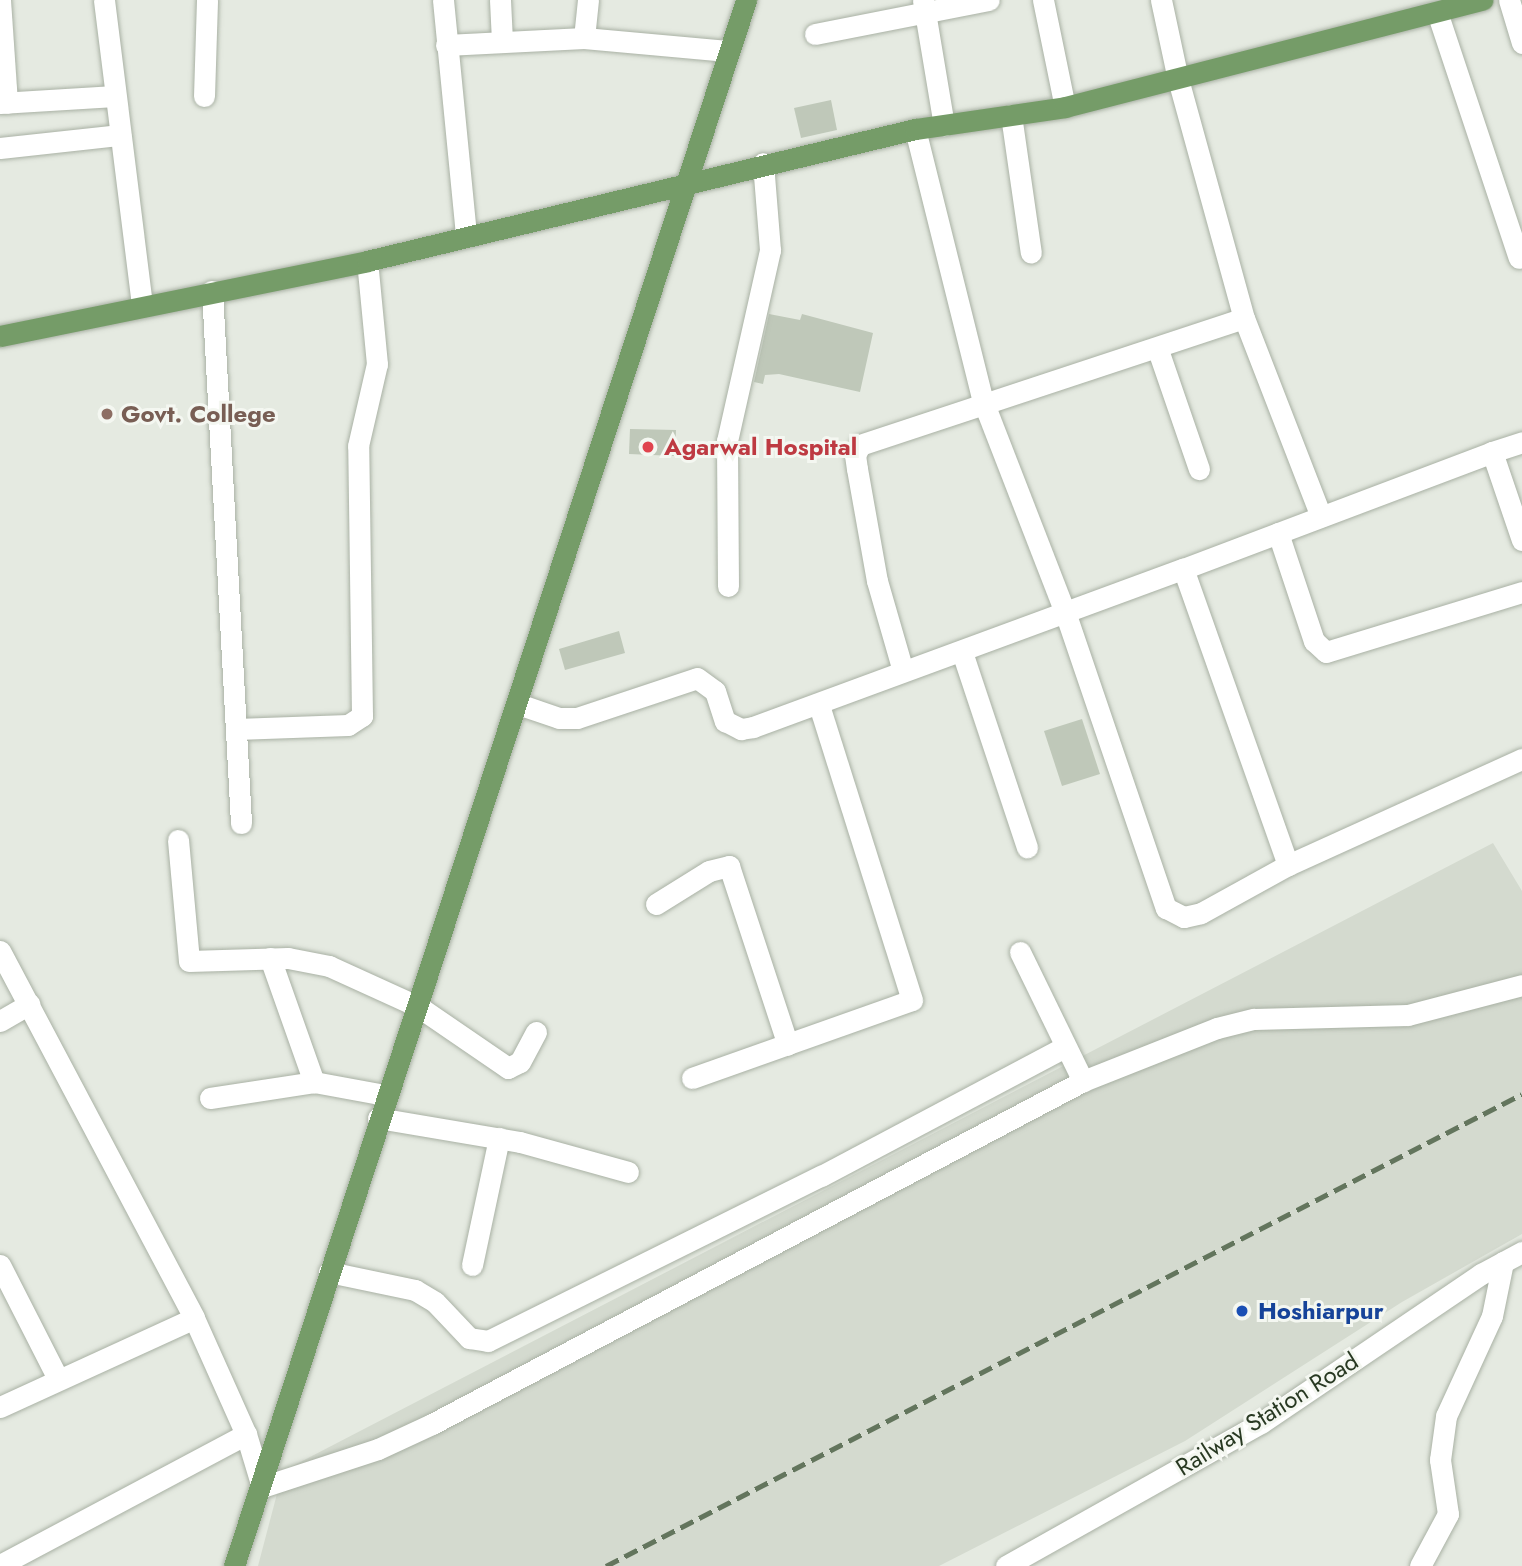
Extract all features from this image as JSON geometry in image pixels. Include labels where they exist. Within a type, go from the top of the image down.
[{"type":"main road","points":[[234,1566],[262,1488],[385,1095],[419,1007],[519,704],[727,51],[746,0]]},
{"type":"main road","points":[[0,336],[142,304],[367,261],[466,234],[915,129],[1065,107],[1178,79],[1424,9],[1482,0]]},
{"type":"street","points":[[0,0],[3,103],[115,96]]},
{"type":"street","points":[[104,0],[142,304]]},
{"type":"street","points":[[204,96],[207,0]]},
{"type":"street","points":[[443,0],[466,234]]},
{"type":"street","points":[[500,0],[502,41]]},
{"type":"street","points":[[584,38],[588,0]]},
{"type":"street","points":[[815,34],[925,6],[989,0]]},
{"type":"street","points":[[1043,0],[1065,107]]},
{"type":"street","points":[[1161,0],[1178,79],[1244,318],[1321,517]]},
{"type":"street","points":[[1509,0],[1522,43]]},
{"type":"street","points":[[925,6],[944,125]]},
{"type":"street","points":[[1424,9],[1518,258]]},
{"type":"street","points":[[446,45],[584,38],[727,51]]},
{"type":"street","points":[[1011,115],[1031,253]]},
{"type":"street","points":[[915,129],[983,401],[1065,612],[1166,908],[1184,917],[1200,913],[1288,865],[1522,759]]},
{"type":"street","points":[[0,148],[120,135]]},
{"type":"street","points":[[728,586],[727,441],[766,279],[771,240],[763,163]]},
{"type":"street","points":[[236,729],[348,725],[362,716],[358,446],[377,364],[367,261]]},
{"type":"street","points":[[212,291],[241,823]]},
{"type":"street","points":[[903,671],[877,581],[855,455],[860,445],[983,401],[1158,350],[1244,318]]},
{"type":"street","points":[[1158,350],[1199,469]]},
{"type":"street","points":[[519,704],[559,718],[577,718],[697,678],[715,691],[725,721],[741,729],[819,705],[903,671],[962,652],[1522,442]]},
{"type":"street","points":[[1492,452],[1522,540]]},
{"type":"street","points":[[1278,533],[1314,640],[1326,652],[1522,592]]},
{"type":"street","points":[[1183,569],[1288,865]]},
{"type":"street","points":[[962,652],[1027,847]]},
{"type":"street","points":[[692,1078],[907,1004],[913,997],[819,705]]},
{"type":"street","points":[[178,840],[189,961],[270,958],[329,966],[419,1007],[508,1068],[520,1062],[536,1032]]},
{"type":"street","points":[[656,904],[709,871],[729,866],[788,1045]]},
{"type":"street","points":[[0,951],[194,1318],[246,1434],[262,1488],[378,1449],[432,1424],[1083,1081],[1217,1028],[1254,1019],[1408,1015],[1522,985]]},
{"type":"street","points":[[1020,952],[1063,1048],[1083,1081]]},
{"type":"street","points":[[270,958],[314,1082]]},
{"type":"street","points":[[0,1021],[30,1004]]},
{"type":"street","points":[[329,1272],[415,1290],[435,1302],[470,1338],[488,1341],[821,1177],[1063,1048]]},
{"type":"street","points":[[210,1098],[314,1082],[385,1095]]},
{"type":"street","points":[[378,1118],[499,1138],[628,1172]]},
{"type":"street","points":[[472,1265],[499,1138]]},
{"type":"street","points":[[1420,1566],[1448,1514],[1440,1460],[1446,1416],[1495,1308],[1513,1257]]},
{"type":"street","name":"Railway Station Road","points":[[1011,1565],[1261,1423],[1513,1257]]},
{"type":"street","points":[[0,1265],[57,1377]]},
{"type":"street","points":[[0,1407],[57,1377],[194,1318]]},
{"type":"street","points":[[0,1565],[246,1434]]},
{"type":"shaded area","points":[[1493,843],[1522,891],[1522,1234],[1402,1302],[1185,1441],[939,1566],[258,1566],[283,1471]]},
{"type":"building","points":[[831,100],[837,130],[801,138],[794,108]]},
{"type":"building","points":[[769,314],[800,320],[802,314],[873,333],[860,392],[779,374],[765,375],[763,384],[754,382]]},
{"type":"building","points":[[630,429],[676,430],[675,456],[629,454]]},
{"type":"building","points":[[619,631],[625,653],[565,670],[559,649]]},
{"type":"building","points":[[1082,719],[1100,774],[1062,786],[1044,731]]},
{"type":"railway","points":[[606,1566],[1522,1094]]},
{"type":"place","name":"Govt. College","points":[[107,414]]},
{"type":"place","name":"Agarwal Hospital","points":[[648,447]]},
{"type":"place","name":"Hoshiarpur","points":[[1242,1311]]}]
